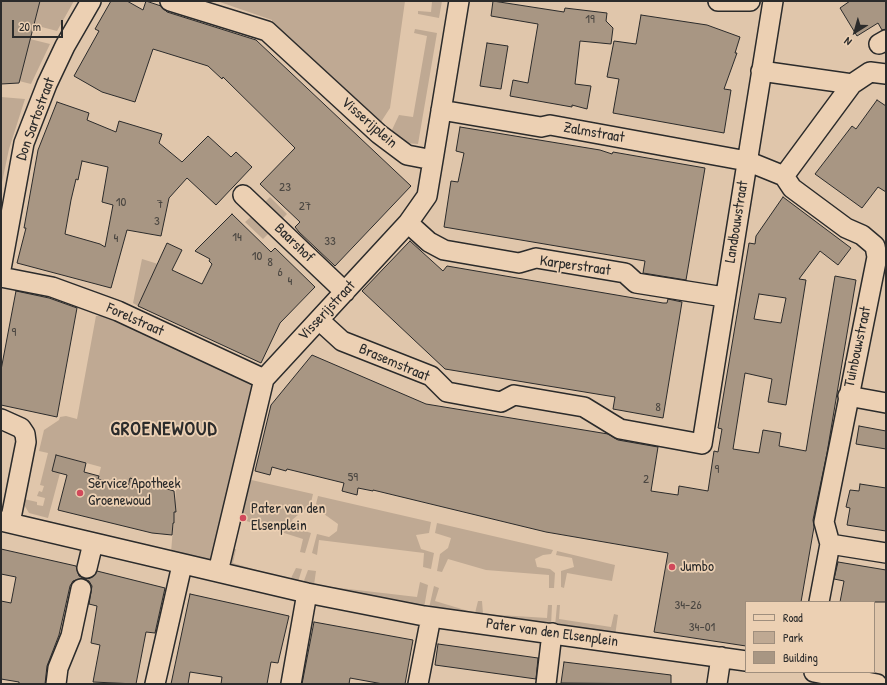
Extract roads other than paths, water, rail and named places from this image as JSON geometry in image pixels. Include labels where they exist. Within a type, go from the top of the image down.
[{"type":"street","name":"Don Sartostraat","points":[[1,269],[24,143],[47,84],[65,46],[91,1]]},
{"type":"street","name":"Visserijplein","points":[[170,1],[267,31],[379,134],[407,155],[433,160]]},
{"type":"street","points":[[433,160],[459,1]]},
{"type":"street","points":[[718,1],[750,1]]},
{"type":"street","name":"Landbouwstraat","points":[[702,444],[724,297],[773,1]]},
{"type":"street","points":[[761,71],[852,84]]},
{"type":"street","points":[[784,176],[852,84],[870,72],[886,74]]},
{"type":"street","name":"Zalmstraat","points":[[441,110],[542,126],[550,125],[747,161]]},
{"type":"street","name":"Visserijstraat","points":[[218,572],[264,379],[408,223],[427,196],[433,160]]},
{"type":"street","name":"Tuinbouwstraat","points":[[747,161],[784,176],[792,188],[846,228],[862,234],[876,246],[877,257],[824,522],[830,544],[819,601]]},
{"type":"street","name":"Baarshof","points":[[243,195],[345,292]]},
{"type":"street","name":"Karperstraat","points":[[408,223],[429,242],[444,250],[519,263],[536,258],[624,273],[636,283],[724,297]]},
{"type":"street","name":"Forelstraat","points":[[1,277],[52,287],[118,311],[264,379]]},
{"type":"street","name":"Brasemstraat","points":[[319,320],[342,341],[431,376],[447,392],[501,402],[514,395],[584,407],[620,429],[702,444]]},
{"type":"street","points":[[848,396],[886,402]]},
{"type":"street","name":"Pater van den Elsenplein","points":[[1,419],[21,428],[25,434],[26,442],[6,522],[182,565],[307,593],[431,617],[745,661]]},
{"type":"street","points":[[87,568],[93,543]]},
{"type":"street","points":[[830,544],[886,553]]},
{"type":"street","points":[[155,684],[182,565]]},
{"type":"street","points":[[56,684],[58,668],[71,636],[81,590]]},
{"type":"street","points":[[290,684],[307,593]]},
{"type":"street","points":[[418,684],[431,617]]},
{"type":"street","points":[[546,684],[552,633]]},
{"type":"street","points":[[717,684],[721,657]]},
{"type":"street","points":[[803,684],[806,673]]},
{"type":"street","points":[[819,673],[877,684]]},
{"type":"place","name":"Service Apotheek Groenewoud","points":[[80,493]]},
{"type":"place","name":"Pater van den Elsenplein","points":[[243,518]]},
{"type":"place","name":"Jumbo","points":[[672,567]]},
{"type":"district","name":"GROENEWOUD","points":[[164,430]]}]
